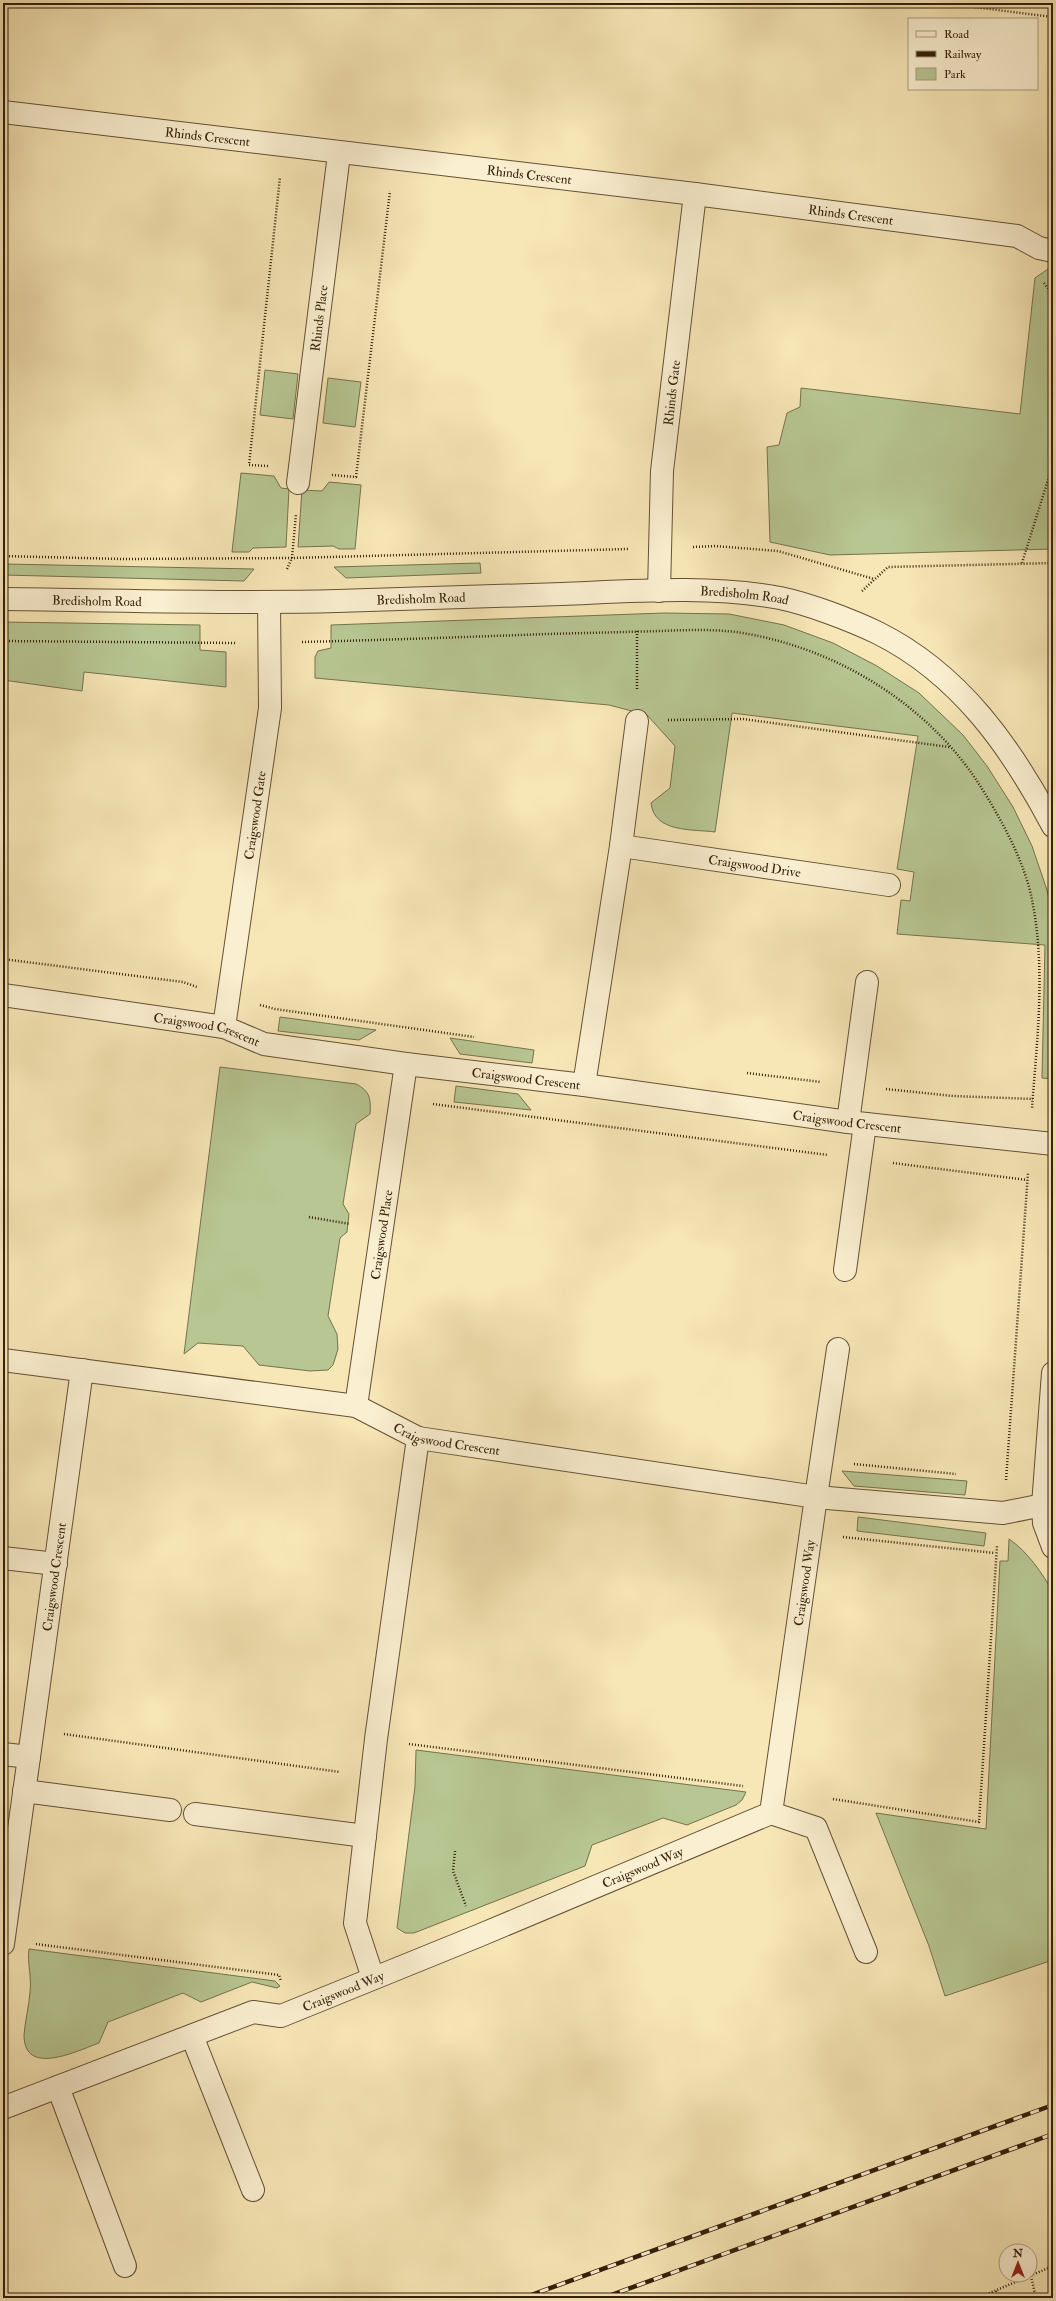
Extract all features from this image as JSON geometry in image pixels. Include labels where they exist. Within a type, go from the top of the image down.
[{"type":"street","name":"Rhinds Crescent","points":[[3,112],[339,154],[695,194],[1017,236],[1039,248],[1053,251]]},
{"type":"street","name":"Rhinds Place","points":[[298,483],[339,154]]},
{"type":"street","name":"Rhinds Gate","points":[[659,591],[662,471],[695,194]]},
{"type":"street","name":"Bredisholm Road","points":[[3,599],[269,603],[659,591],[727,591],[782,599],[835,616],[879,634],[935,669],[983,716],[1027,777],[1053,826]]},
{"type":"street","name":"Craigswood Gate","points":[[224,1027],[270,708],[269,603]]},
{"type":"street","points":[[584,1085],[621,846],[637,721]]},
{"type":"street","name":"Craigswood Drive","points":[[621,846],[889,885]]},
{"type":"street","points":[[845,1270],[860,1158],[853,1086],[867,982]]},
{"type":"street","name":"Craigswood Crescent","points":[[3,995],[224,1027],[264,1044],[406,1064],[584,1085],[857,1123],[1053,1144]]},
{"type":"street","name":"Craigswood Place","points":[[356,1406],[406,1064]]},
{"type":"street","name":"Craigswood Way","points":[[3,2108],[253,2012],[281,2016],[771,1814],[838,1348]]},
{"type":"street","name":"Craigswood Crescent","points":[[3,1360],[356,1406],[418,1438],[816,1497]]},
{"type":"street","name":"Craigswood Crescent","points":[[3,1942],[34,1730],[82,1370]]},
{"type":"street","points":[[1053,1373],[1043,1505],[1044,1523],[1053,1547]]},
{"type":"street","points":[[373,1978],[355,1923],[418,1438]]},
{"type":"street","points":[[816,1497],[1004,1513],[1043,1505]]},
{"type":"street","points":[[3,1558],[56,1564]]},
{"type":"street","points":[[3,1754],[29,1758]]},
{"type":"street","points":[[24,1791],[170,1810]]},
{"type":"street","points":[[196,1814],[366,1836]]},
{"type":"street","points":[[771,1814],[816,1828],[866,1952]]},
{"type":"street","points":[[192,2036],[252,2190]]},
{"type":"street","points":[[58,2087],[125,2266]]},
{"type":"path","points":[[942,3],[1053,17]]},
{"type":"path","points":[[1022,563],[1053,464]]},
{"type":"path","points":[[269,603],[292,558],[298,483]]},
{"type":"path","points":[[3,556],[122,559],[292,558],[715,546],[778,551],[874,579]]},
{"type":"path","points":[[835,616],[888,567],[1053,563]]},
{"type":"path","points":[[3,641],[270,643],[637,631],[696,630],[733,632],[775,639],[823,656],[857,673],[884,689],[923,719],[951,747],[972,774],[995,810],[1015,850],[1032,897],[1038,933],[1039,1014],[1004,1513]]},
{"type":"path","points":[[637,631],[637,721],[743,719],[951,747]]},
{"type":"path","points":[[3,959],[183,982],[275,1009],[479,1038]]},
{"type":"path","points":[[744,1072],[853,1086],[953,1096],[1033,1099]]},
{"type":"path","points":[[400,1100],[1027,1180]]},
{"type":"path","points":[[309,1217],[382,1228]]},
{"type":"path","points":[[822,1461],[960,1474]]},
{"type":"path","points":[[998,1478],[1006,1479]]},
{"type":"path","points":[[811,1533],[995,1553]]},
{"type":"path","points":[[34,1730],[373,1776]]},
{"type":"path","points":[[455,1851],[453,1871],[478,1936]]},
{"type":"path","points":[[3,1942],[279,1975],[294,2010]]},
{"type":"path","points":[[1038,2273],[1053,2266]]},
{"type":"path","points":[[978,2298],[1014,2283]]},
{"type":"path","points":[[1033,2283],[1036,2298]]},
{"type":"path","points":[[996,2290],[1002,2298]]},
{"type":"green space","points":[[1048,269],[1053,270],[1053,549],[830,555],[770,542],[767,447],[779,445],[787,413],[800,407],[801,388],[1020,414],[1035,278]]},
{"type":"green space","points":[[265,370],[298,374],[293,419],[260,415]]},
{"type":"green space","points":[[328,378],[361,382],[355,427],[323,423]]},
{"type":"green space","points":[[241,473],[274,476],[281,488],[289,489],[286,547],[253,548],[249,552],[232,552]]},
{"type":"green space","points":[[329,482],[361,485],[355,549],[339,549],[333,546],[298,547],[302,490],[322,491]]},
{"type":"green space","points":[[480,563],[481,573],[346,578],[334,567]]},
{"type":"green space","points":[[4,564],[254,569],[244,581],[3,575]]},
{"type":"green space","points":[[664,613],[729,614],[784,625],[833,643],[877,666],[919,693],[963,735],[987,766],[1013,807],[1032,846],[1047,890],[1053,919],[1052,1079],[1042,1078],[1045,945],[897,934],[901,900],[910,901],[914,872],[897,869],[918,736],[732,713],[715,832],[676,828],[659,820],[654,813],[651,803],[670,788],[675,746],[647,715],[609,705],[315,678],[315,657],[318,651],[331,648],[331,625]]},
{"type":"green space","points":[[3,622],[200,625],[200,650],[226,652],[226,687],[84,672],[82,691],[3,680]]},
{"type":"green space","points":[[280,1017],[376,1030],[359,1040],[278,1031]]},
{"type":"green space","points":[[450,1038],[534,1050],[532,1063],[460,1054]]},
{"type":"green space","points":[[220,1067],[356,1084],[369,1096],[370,1114],[356,1124],[343,1204],[349,1214],[347,1232],[340,1238],[328,1316],[337,1334],[338,1349],[333,1365],[328,1370],[310,1371],[259,1365],[243,1346],[198,1343],[184,1354]]},
{"type":"green space","points":[[456,1086],[518,1094],[531,1110],[454,1102]]},
{"type":"green space","points":[[842,1471],[967,1481],[965,1495],[854,1486]]},
{"type":"green space","points":[[858,1517],[986,1533],[984,1546],[857,1531]]},
{"type":"green space","points":[[1009,1539],[1016,1544],[1034,1563],[1053,1592],[1053,1960],[945,1996],[929,1946],[876,1813],[986,1829],[1000,1561],[1008,1561]]},
{"type":"green space","points":[[416,1750],[746,1792],[742,1800],[736,1805],[687,1825],[663,1818],[592,1845],[585,1866],[414,1933],[405,1933],[397,1928],[415,1786]]},
{"type":"green space","points":[[29,1949],[275,1981],[280,1986],[277,1988],[252,1982],[201,2002],[183,1993],[108,2022],[99,2043],[66,2055],[54,2058],[42,2058],[33,2055],[26,2048],[24,2035],[30,1987]]},
{"type":"railway","points":[[523,2298],[1053,2105]]},
{"type":"railway","points":[[603,2298],[1053,2134]]}]
